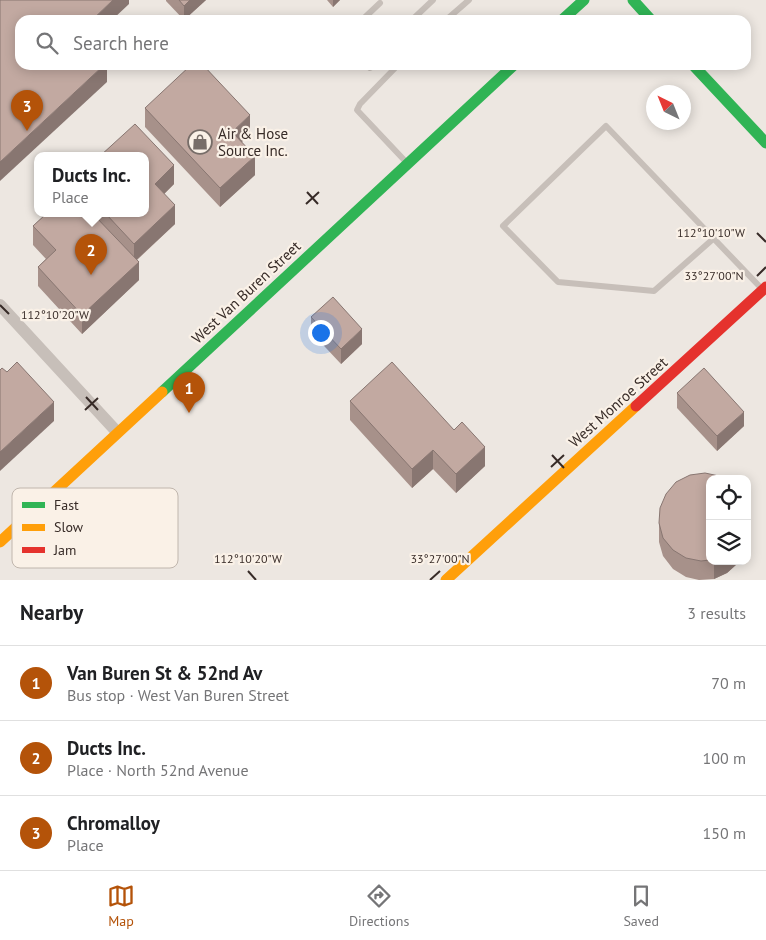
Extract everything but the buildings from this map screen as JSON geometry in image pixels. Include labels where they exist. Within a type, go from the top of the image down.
[{"type":"main road","points":[[568,15],[584,0]]},
{"type":"main road","points":[[633,0],[646,15]]},
{"type":"main road","name":"West Van Buren Street","points":[[57,488],[509,70]]},
{"type":"main road","points":[[698,70],[766,143]]},
{"type":"main road","name":"West Monroe Street","points":[[446,580],[764,288]]},
{"type":"main road","name":"West Van Buren Street","points":[[0,542],[12,531]]},
{"type":"street","points":[[0,305],[117,432]]},
{"type":"lane","points":[[417,15],[433,0]]},
{"type":"lane","points":[[452,15],[469,0]]},
{"type":"lane","points":[[367,15],[380,3]]},
{"type":"lane","points":[[393,70],[360,104],[357,110],[407,164]]},
{"type":"lane","points":[[713,239],[654,291],[558,282],[503,226],[606,126],[713,239],[764,288]]},
{"type":"traffic: fast","points":[[568,15],[584,0]]},
{"type":"traffic: fast","points":[[633,0],[646,15]]},
{"type":"traffic: fast","points":[[162,392],[509,70]]},
{"type":"traffic: fast","points":[[698,70],[766,143]]},
{"type":"traffic: slow","points":[[58,488],[162,392]]},
{"type":"traffic: slow","points":[[446,580],[636,406]]},
{"type":"traffic: slow","points":[[0,542],[12,531]]},
{"type":"traffic: jam","points":[[636,406],[766,287]]},
{"type":"place","name":"Chromalloy","points":[[27,131]]},
{"type":"place","name":"Air & Hose Source Inc.","points":[[200,142]]},
{"type":"place","name":"Ducts Inc.","points":[[91,275]]},
{"type":"place","name":"Van Buren St & 52nd Av","points":[[189,413]]}]
